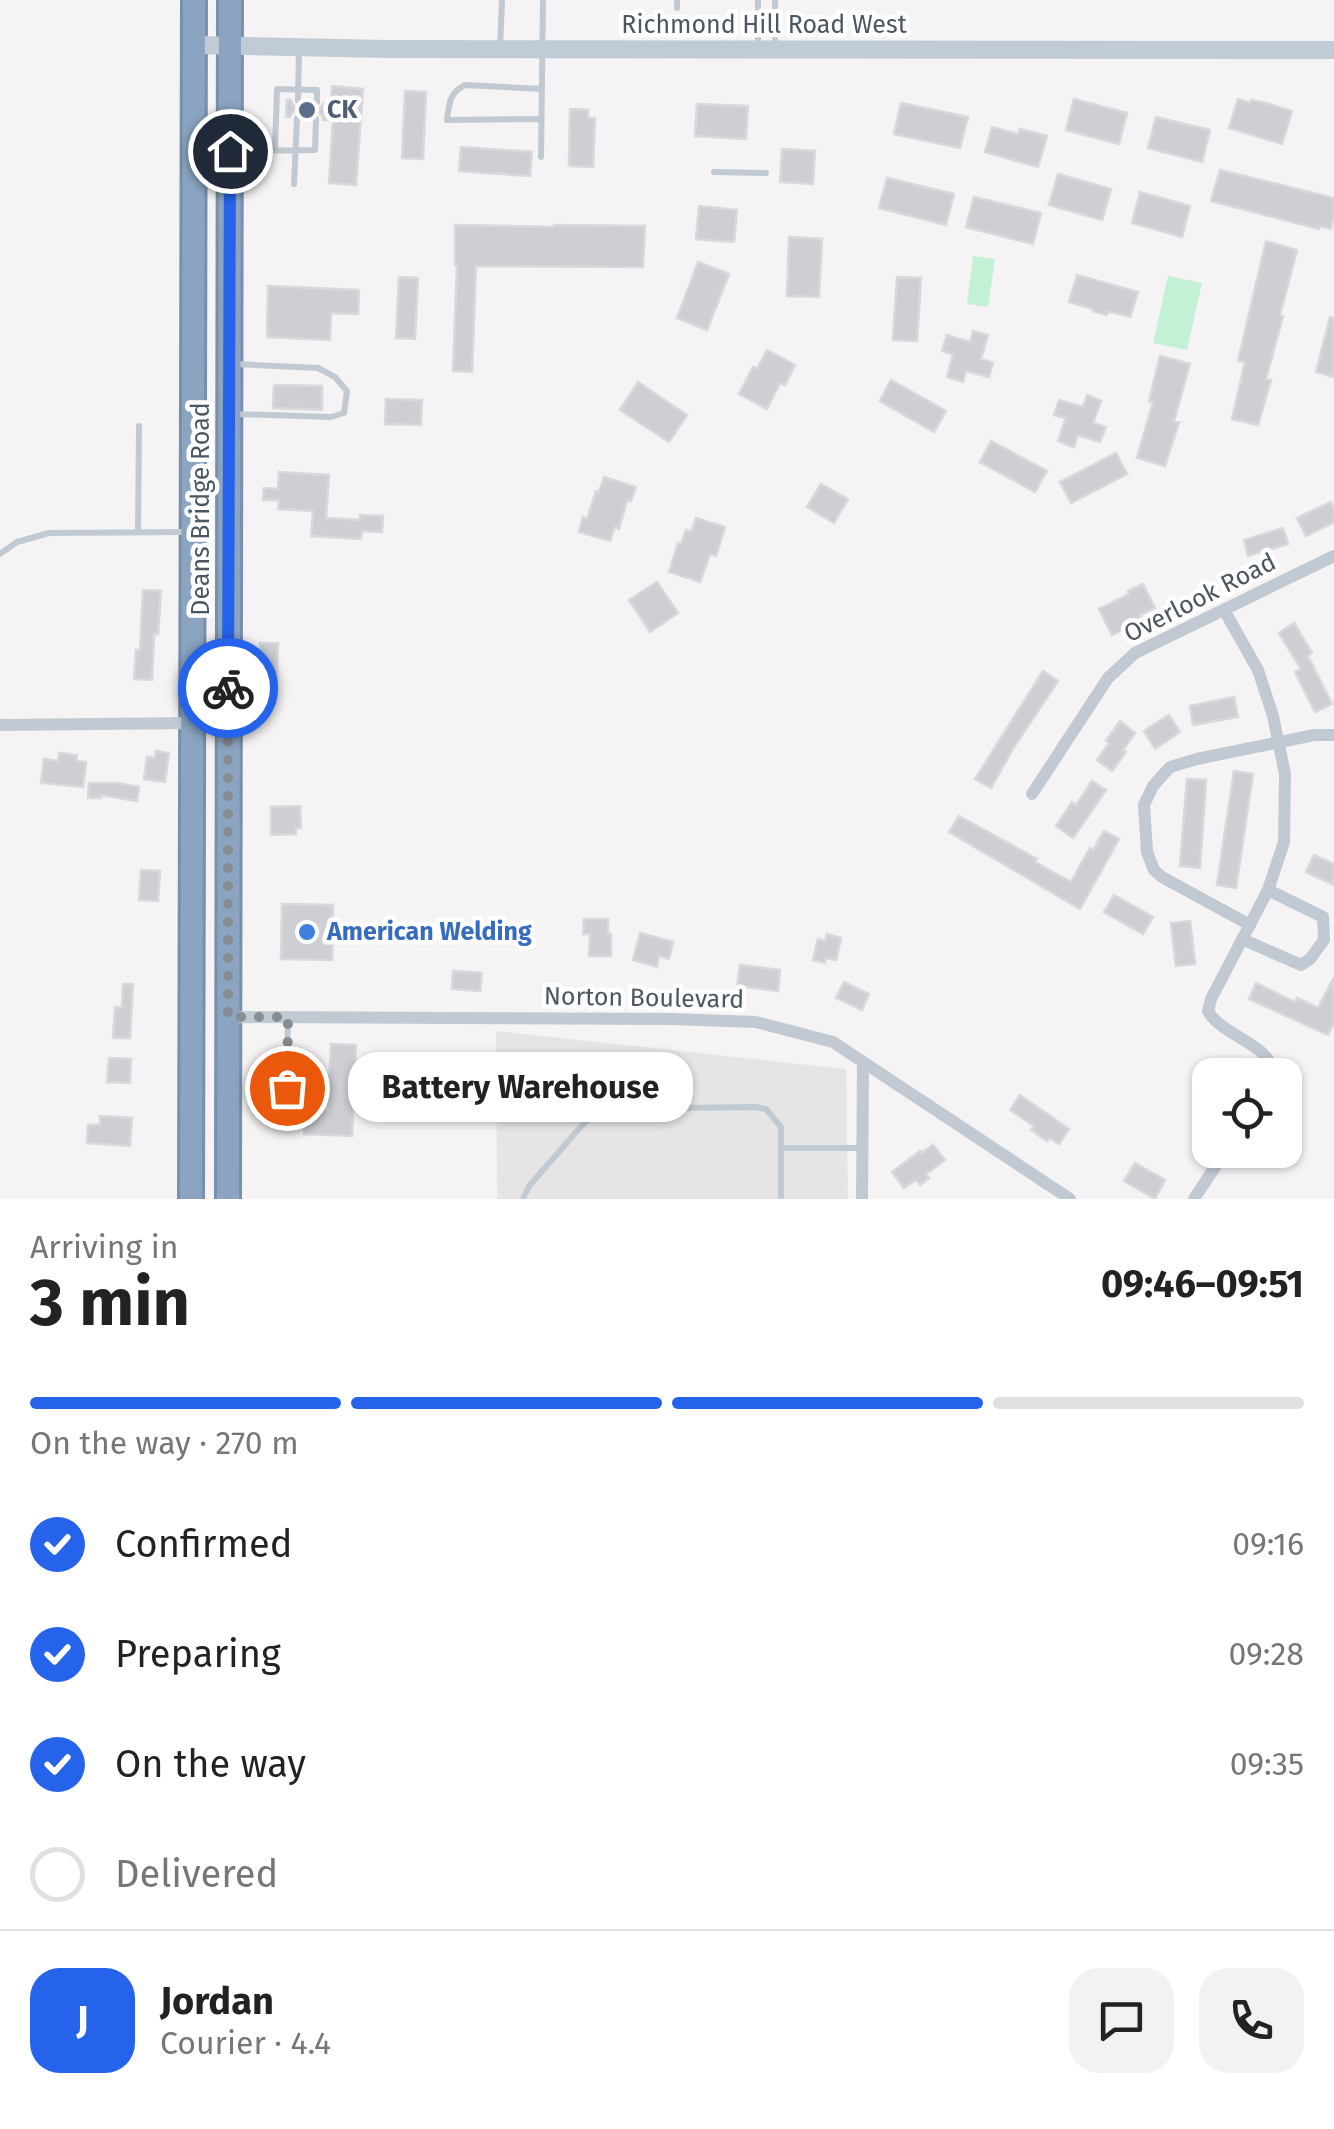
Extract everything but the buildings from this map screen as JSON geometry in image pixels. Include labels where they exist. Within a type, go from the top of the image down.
[{"type":"highway","name":"Deans Bridge Road","points":[[191,1199],[194,0]]},
{"type":"highway","name":"Deans Bridge Road","points":[[228,1199],[230,0]]},
{"type":"street","name":"Richmond Hill Road West","points":[[194,45],[1334,50]]},
{"type":"street","name":"Overlook Road","points":[[1032,794],[1108,678],[1135,653],[1334,556]]},
{"type":"street","points":[[1224,610],[1258,670],[1273,716],[1284,774],[1284,842],[1268,890],[1211,998],[1208,1011],[1216,1022],[1267,1058]]},
{"type":"street","points":[[0,725],[228,725]]},
{"type":"street","points":[[1250,925],[1154,870],[1147,852],[1144,805],[1170,767],[1314,735],[1334,735]]},
{"type":"street","points":[[1242,939],[1301,965],[1324,940],[1322,916],[1268,890]]},
{"type":"street","name":"Norton Boulevard","points":[[228,1017],[756,1022],[833,1042],[1070,1199]]},
{"type":"street","points":[[862,1199],[863,1062]]},
{"type":"street","points":[[1194,1199],[1214,1168]]},
{"type":"lane","points":[[500,49],[502,0]]},
{"type":"lane","points":[[541,157],[543,0]]},
{"type":"lane","points":[[758,0],[767,49]]},
{"type":"lane","points":[[767,49],[776,0]]},
{"type":"lane","points":[[298,101],[299,48]]},
{"type":"lane","points":[[541,120],[447,120],[450,99],[465,85],[542,89]]},
{"type":"lane","points":[[275,150],[277,89],[317,90],[317,102]]},
{"type":"lane","points":[[294,184],[297,118]]},
{"type":"lane","points":[[230,151],[315,150],[316,119]]},
{"type":"lane","points":[[714,172],[766,173]]},
{"type":"lane","points":[[229,364],[318,368],[335,376],[346,392],[344,413],[331,417],[229,414]]},
{"type":"lane","points":[[138,532],[140,426]]},
{"type":"lane","points":[[0,554],[17,542],[49,533],[192,532]]},
{"type":"lane","points":[[287,1088],[288,1017]]},
{"type":"lane","points":[[523,1199],[529,1186],[585,1122],[607,1109],[766,1108],[781,1127],[781,1199]]},
{"type":"lane","points":[[782,1148],[862,1148]]},
{"type":"shaded area","points":[[496,1031],[846,1069],[848,1199],[497,1199]]},
{"type":"green space","points":[[973,256],[995,259],[988,307],[967,304]]},
{"type":"green space","points":[[1168,276],[1202,283],[1187,350],[1153,343]]},
{"type":"way so far","points":[[228,688],[228,1017],[288,1017],[287,1088]]},
{"type":"place","name":"CK","points":[[307,110]]},
{"type":"place","name":"American Welding","points":[[307,932]]},
{"type":"place","name":"Battery Warehouse","points":[[287,1088]]},
{"type":"route","points":[[228,688],[230,151]]}]
